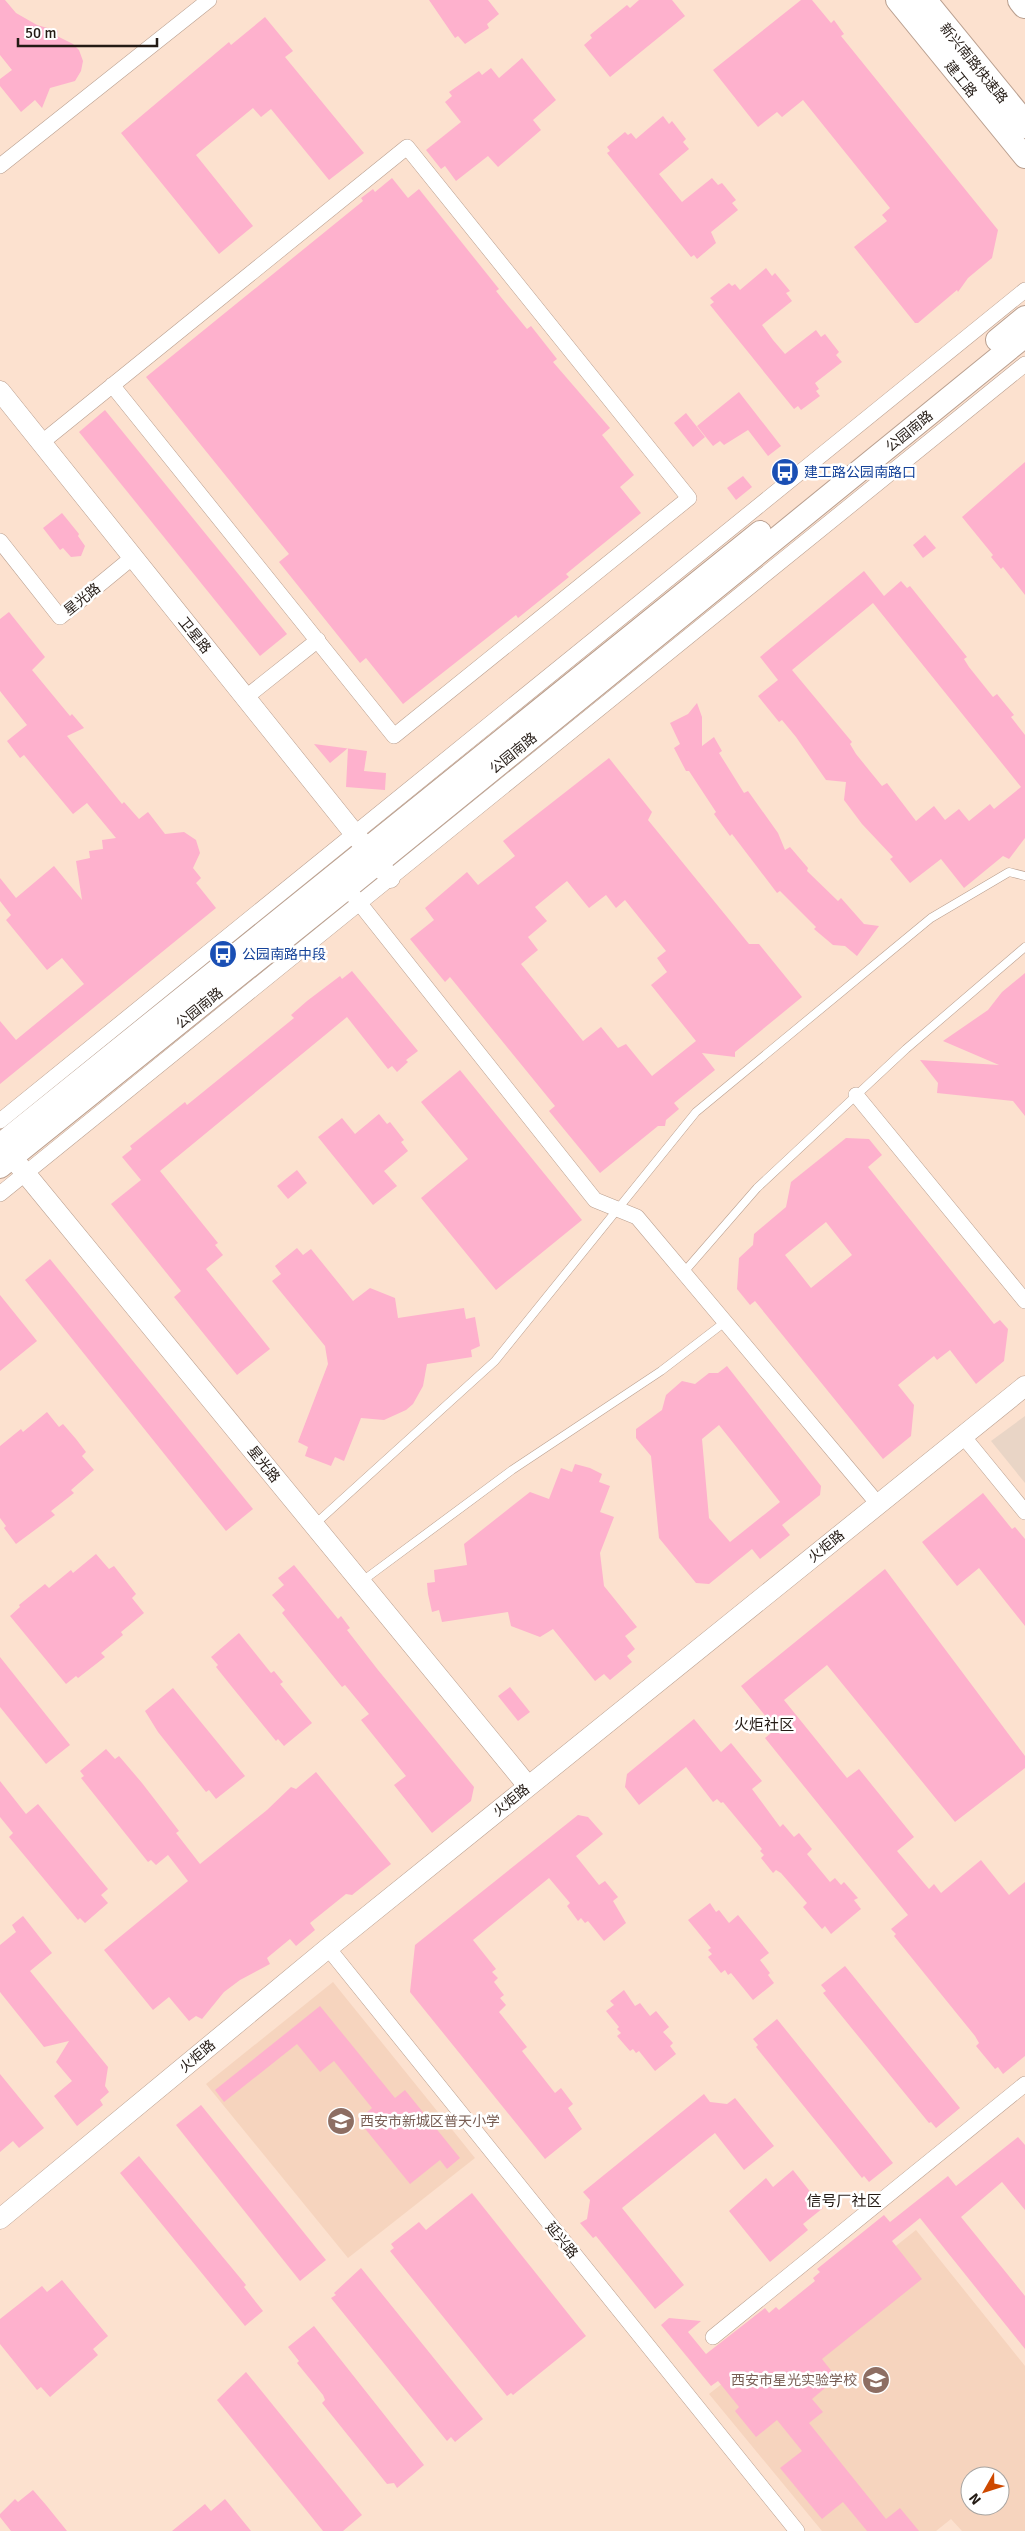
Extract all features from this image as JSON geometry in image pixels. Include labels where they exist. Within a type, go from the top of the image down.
[{"type":"highway","name":"新兴南路快速路","points":[[923,0],[1025,125]]},
{"type":"highway","points":[[1021,0],[1025,5]]},
{"type":"main road","name":"建工路","points":[[897,0],[1025,157]]},
{"type":"main road","name":"公园南路","points":[[6,1155],[372,857],[1025,317]]},
{"type":"main road","name":"公园南路","points":[[6,1155],[353,896],[372,857],[1025,336]]},
{"type":"street","points":[[0,166],[210,0]]},
{"type":"street","points":[[41,442],[407,147],[689,498],[394,736],[112,385]]},
{"type":"street","points":[[372,857],[1025,290]]},
{"type":"street","points":[[0,1121],[372,857],[1025,364]]},
{"type":"street","name":"卫星路","points":[[0,391],[372,857]]},
{"type":"street","name":"星光路","points":[[0,540],[60,617],[133,557]]},
{"type":"street","points":[[245,698],[318,640]]},
{"type":"street","points":[[353,896],[595,1200],[637,1216],[878,1504]]},
{"type":"street","points":[[856,1095],[1025,1301]]},
{"type":"street","points":[[0,1194],[6,1155]]},
{"type":"street","name":"星光路","points":[[6,1155],[528,1786]]},
{"type":"street","name":"火炬路","points":[[0,2218],[328,1948],[1025,1386]]},
{"type":"street","points":[[963,1436],[1025,1512]]},
{"type":"street","name":"延兴路","points":[[328,1948],[797,2531]]},
{"type":"street","points":[[712,2337],[1025,2084]]},
{"type":"lane","points":[[314,1525],[495,1361],[696,1112],[931,918],[1009,872],[1025,876]]},
{"type":"lane","points":[[684,1272],[757,1188],[906,1049],[1025,947]]},
{"type":"lane","points":[[360,1582],[512,1470],[661,1371],[725,1322]]},
{"type":"shaded area","points":[[1025,1416],[1025,1483],[991,1441]]},
{"type":"shaded area","name":"西安市新城区普天小学","points":[[333,1982],[475,2158],[348,2258],[206,2084]]},
{"type":"shaded area","name":"西安市星光实验学校","points":[[916,2230],[1025,2366],[1025,2531],[962,2531],[951,2519],[936,2531],[822,2531],[709,2394]]},
{"type":"building","points":[[0,0],[5,0],[16,13],[37,25],[58,31],[57,36],[73,44],[79,50],[83,61],[81,71],[75,81],[50,88],[42,108],[35,100],[21,112],[0,86],[0,79],[12,70],[0,55]]},
{"type":"building","points":[[429,0],[488,0],[499,14],[487,24],[489,28],[465,44],[458,36],[455,38]]},
{"type":"building","points":[[639,0],[672,0],[685,16],[610,77],[584,45],[592,38],[590,35],[627,5],[630,8]]},
{"type":"building","points":[[801,0],[812,0],[831,23],[834,20],[844,34],[841,36],[998,230],[992,258],[968,278],[958,292],[957,290],[918,323],[915,323],[854,247],[887,221],[882,215],[890,208],[803,100],[782,117],[777,112],[758,127],[713,70]]},
{"type":"building","points":[[265,17],[293,51],[285,57],[364,153],[329,180],[271,109],[261,117],[253,108],[196,155],[253,226],[219,254],[121,133],[229,42],[231,45]]},
{"type":"building","points":[[522,58],[556,100],[533,120],[541,130],[498,167],[488,156],[456,181],[445,166],[441,169],[426,150],[461,122],[445,102],[452,96],[449,92],[479,71],[482,75],[491,68],[499,78]]},
{"type":"building","points":[[663,116],[669,124],[672,121],[686,139],[683,142],[689,149],[659,174],[682,202],[712,178],[718,185],[722,183],[736,200],[732,203],[738,210],[711,232],[716,243],[697,259],[694,255],[691,257],[607,153],[610,151],[607,147],[625,132],[628,135],[631,133],[636,139]]},
{"type":"building","points":[[392,178],[408,198],[419,189],[499,289],[496,291],[527,329],[531,326],[557,359],[553,362],[610,428],[602,435],[634,475],[620,487],[641,513],[566,574],[569,577],[518,618],[516,615],[403,704],[366,658],[360,663],[279,562],[289,554],[146,377],[363,201],[361,198],[373,189],[375,192]]},
{"type":"building","points":[[766,268],[772,276],[775,273],[790,291],[786,293],[792,301],[762,325],[773,340],[785,354],[816,330],[821,337],[825,334],[839,352],[836,355],[842,362],[815,383],[819,389],[816,391],[820,396],[801,410],[798,406],[794,409],[710,305],[714,302],[710,298],[729,283],[732,286],[735,284],[740,290]]},
{"type":"building","points":[[739,392],[781,446],[768,456],[748,430],[724,445],[720,441],[713,446],[697,426]]},
{"type":"building","points":[[105,410],[287,634],[260,656],[79,432]]},
{"type":"building","points":[[686,413],[705,437],[693,447],[674,423]]},
{"type":"building","points":[[1025,462],[1025,595],[1003,567],[1001,569],[991,557],[993,555],[962,517]]},
{"type":"building","points":[[743,476],[752,487],[736,500],[727,488]]},
{"type":"building","points":[[62,513],[79,534],[78,536],[85,546],[81,556],[71,557],[63,548],[60,550],[43,528]]},
{"type":"building","points":[[925,535],[936,548],[923,558],[913,545]]},
{"type":"building","points":[[864,571],[884,596],[901,581],[907,588],[910,586],[967,657],[964,659],[969,667],[993,697],[997,694],[1014,715],[1011,717],[1025,735],[1025,838],[1009,859],[1003,856],[964,888],[941,859],[910,883],[890,859],[893,857],[862,824],[844,800],[846,782],[826,780],[796,737],[782,720],[779,722],[758,696],[778,680],[760,657]],"holes":[[[873,603],[1021,787],[994,809],[990,804],[969,821],[959,809],[945,820],[934,806],[916,821],[887,783],[882,786],[856,754],[850,744],[852,742],[792,670]]]},
{"type":"building","points":[[9,612],[45,657],[32,670],[70,716],[72,714],[84,728],[67,736],[122,804],[124,802],[139,819],[148,812],[165,834],[184,832],[196,840],[200,853],[193,868],[201,878],[196,883],[216,908],[0,1084],[0,1021],[16,1040],[84,984],[62,958],[47,970],[6,920],[11,915],[0,901],[0,878],[16,898],[54,866],[82,900],[76,861],[90,858],[89,851],[103,849],[102,840],[116,838],[87,803],[73,814],[24,755],[20,758],[7,741],[27,725],[0,691],[0,619]]},
{"type":"building","points":[[697,703],[702,717],[702,746],[714,737],[722,751],[719,753],[744,793],[748,791],[778,833],[785,850],[790,847],[808,868],[807,871],[838,901],[841,898],[864,924],[879,926],[857,956],[845,946],[833,945],[814,929],[816,927],[780,891],[777,893],[732,834],[730,836],[714,814],[716,812],[689,771],[686,771],[674,748],[680,744],[670,723],[688,714]]},
{"type":"building","points":[[314,744],[347,748],[330,763]]},
{"type":"building","points":[[348,748],[367,751],[364,771],[386,773],[385,790],[346,787]]},
{"type":"building","points":[[609,758],[652,812],[648,820],[749,944],[759,944],[802,997],[735,1052],[735,1057],[702,1053],[715,1070],[674,1103],[679,1109],[666,1120],[665,1126],[658,1126],[600,1173],[549,1111],[555,1106],[450,977],[445,982],[410,939],[434,920],[425,908],[467,872],[478,885],[515,856],[503,841]],"holes":[[[567,881],[589,908],[606,895],[616,908],[625,900],[666,951],[657,958],[667,972],[651,985],[696,1041],[652,1076],[626,1044],[618,1048],[601,1027],[583,1041],[521,964],[538,950],[528,937],[547,921],[535,907]]]},
{"type":"building","points":[[352,971],[418,1051],[406,1060],[408,1062],[397,1072],[392,1066],[388,1069],[347,1017],[160,1171],[218,1243],[215,1245],[223,1255],[206,1269],[270,1349],[237,1375],[174,1297],[181,1291],[111,1204],[141,1180],[122,1157],[132,1149],[130,1146],[185,1102],[187,1105],[294,1018],[291,1015],[307,1001],[340,976],[342,979]]},
{"type":"building","points":[[1025,973],[1025,1116],[1013,1101],[937,1093],[938,1083],[920,1060],[999,1065],[943,1041],[988,1010],[1002,992]]},
{"type":"building","points":[[460,1070],[582,1220],[496,1290],[421,1198],[468,1159],[421,1102]]},
{"type":"building","points":[[379,1114],[387,1124],[390,1122],[404,1140],[401,1142],[408,1151],[384,1171],[397,1186],[373,1205],[318,1137],[342,1118],[355,1134]]},
{"type":"building","points":[[846,1138],[869,1139],[882,1155],[868,1167],[994,1324],[1000,1320],[1008,1329],[1004,1361],[976,1384],[950,1350],[937,1360],[934,1356],[898,1385],[914,1405],[911,1436],[883,1459],[755,1301],[750,1305],[737,1289],[739,1258],[753,1245],[754,1234],[786,1207],[791,1182]],"holes":[[[826,1222],[852,1255],[811,1288],[785,1255]]]},
{"type":"building","points":[[297,1170],[307,1183],[288,1199],[277,1186]]},
{"type":"building","points":[[297,1248],[303,1255],[311,1249],[353,1301],[370,1288],[395,1298],[398,1318],[464,1308],[466,1319],[475,1317],[480,1346],[471,1350],[472,1357],[427,1364],[423,1386],[413,1404],[406,1410],[384,1420],[361,1418],[344,1461],[335,1457],[331,1466],[305,1456],[308,1447],[298,1442],[328,1364],[325,1346],[272,1281],[281,1274],[275,1266]]},
{"type":"building","points":[[50,1259],[253,1509],[226,1531],[25,1280]]},
{"type":"building","points":[[0,1295],[37,1341],[0,1371]]},
{"type":"building","points":[[727,1366],[821,1486],[820,1495],[782,1525],[790,1535],[760,1559],[752,1549],[709,1584],[696,1583],[659,1538],[651,1456],[636,1438],[636,1429],[662,1410],[666,1395],[682,1381],[695,1384],[709,1373],[718,1373]],"holes":[[[719,1425],[780,1502],[730,1542],[709,1518],[702,1439]]]},
{"type":"building","points":[[47,1412],[59,1427],[63,1424],[76,1439],[86,1452],[82,1456],[94,1470],[71,1490],[74,1493],[51,1511],[55,1515],[16,1544],[4,1528],[6,1526],[0,1518],[0,1446],[21,1429],[23,1432]]},
{"type":"building","points":[[575,1464],[602,1474],[599,1482],[610,1486],[600,1512],[614,1517],[600,1553],[604,1586],[637,1627],[625,1636],[635,1649],[627,1656],[632,1662],[610,1680],[604,1674],[595,1681],[553,1629],[540,1637],[511,1626],[508,1612],[442,1622],[439,1610],[432,1612],[428,1594],[427,1583],[435,1582],[434,1570],[467,1565],[464,1544],[530,1492],[549,1499],[561,1468],[572,1472]]},
{"type":"building","points":[[983,1493],[1012,1529],[1015,1527],[1025,1539],[1025,1626],[979,1568],[957,1586],[922,1542]]},
{"type":"building","points":[[96,1554],[109,1569],[114,1566],[136,1594],[132,1598],[144,1613],[121,1632],[123,1635],[101,1653],[105,1657],[78,1678],[76,1676],[66,1684],[10,1616],[20,1607],[19,1605],[45,1584],[49,1588],[71,1570],[73,1573]]},
{"type":"building","points":[[294,1565],[338,1619],[341,1616],[350,1628],[347,1630],[378,1670],[474,1787],[471,1801],[432,1833],[394,1785],[406,1776],[361,1720],[369,1714],[345,1685],[342,1687],[282,1613],[285,1610],[272,1595],[284,1585],[278,1578]]},
{"type":"building","points":[[885,1569],[1025,1756],[1025,1768],[955,1822],[827,1665],[784,1700],[847,1778],[859,1769],[914,1837],[897,1851],[929,1889],[934,1884],[941,1893],[981,1860],[1009,1895],[1025,1882],[1025,2056],[1003,2074],[998,2067],[995,2069],[976,2046],[979,2043],[975,2036],[894,1936],[896,1934],[891,1929],[908,1915],[765,1738],[776,1729],[741,1686]]},
{"type":"building","points":[[239,1633],[271,1673],[274,1671],[283,1682],[280,1684],[312,1723],[284,1746],[278,1739],[276,1741],[216,1667],[218,1665],[211,1657]]},
{"type":"building","points":[[0,1657],[70,1745],[46,1764],[0,1707]]},
{"type":"building","points":[[510,1687],[530,1712],[518,1721],[498,1696]]},
{"type":"building","points":[[173,1688],[245,1776],[216,1799],[209,1790],[206,1792],[158,1732],[145,1711]]},
{"type":"building","points":[[694,1719],[721,1752],[731,1743],[762,1781],[752,1789],[780,1827],[783,1824],[794,1837],[799,1833],[812,1849],[807,1854],[830,1882],[835,1878],[841,1885],[844,1882],[858,1898],[854,1900],[861,1909],[831,1934],[825,1926],[822,1929],[803,1907],[807,1903],[781,1873],[776,1870],[773,1873],[761,1858],[764,1855],[760,1851],[762,1849],[723,1802],[721,1803],[717,1799],[713,1802],[686,1767],[639,1805],[625,1787],[627,1774]]},
{"type":"building","points":[[106,1749],[115,1759],[119,1756],[142,1783],[179,1831],[176,1833],[200,1864],[267,1810],[291,1787],[296,1789],[316,1772],[391,1864],[352,1895],[346,1894],[310,1923],[315,1930],[296,1946],[290,1939],[267,1958],[270,1964],[240,1980],[224,1992],[202,2019],[196,2016],[189,2021],[169,1997],[153,2010],[104,1950],[188,1881],[168,1855],[156,1865],[151,1860],[148,1862],[81,1778],[84,1776],[80,1771]]},
{"type":"building","points":[[0,1781],[26,1814],[38,1804],[108,1889],[101,1895],[108,1903],[85,1923],[80,1918],[78,1920],[9,1837],[13,1833],[0,1817]]},
{"type":"building","points":[[578,1815],[588,1817],[603,1834],[576,1856],[599,1885],[605,1881],[618,1897],[613,1901],[626,1923],[604,1941],[588,1921],[585,1923],[581,1918],[578,1921],[567,1906],[570,1903],[549,1878],[473,1940],[496,1969],[492,1972],[498,1978],[494,1982],[504,1995],[500,1998],[506,2005],[499,2012],[527,2047],[522,2051],[555,2093],[561,2088],[573,2104],[568,2108],[582,2129],[545,2159],[410,1992],[415,1945]]},
{"type":"building","points":[[710,1903],[716,1912],[719,1910],[729,1923],[738,1915],[769,1953],[760,1960],[770,1973],[768,1975],[774,1983],[753,2000],[731,1973],[728,1975],[725,1970],[721,1973],[708,1957],[712,1954],[708,1950],[711,1948],[688,1920]]},
{"type":"building","points":[[23,1916],[52,1953],[30,1971],[108,2067],[105,2086],[109,2092],[100,2100],[103,2105],[77,2126],[54,2096],[72,2081],[56,2062],[69,2041],[44,2047],[0,1992],[0,1945],[16,1932],[12,1925]]},
{"type":"building","points":[[845,1966],[960,2108],[936,2128],[931,2122],[929,2123],[823,1993],[826,1991],[821,1985]]},
{"type":"building","points":[[624,1990],[635,2006],[640,2003],[650,2016],[656,2011],[669,2027],[663,2032],[673,2043],[670,2046],[676,2054],[655,2071],[639,2051],[636,2053],[633,2049],[630,2051],[617,2036],[621,2033],[617,2029],[619,2027],[606,2011],[614,2005],[610,2001]]},
{"type":"building","points":[[320,2006],[395,2098],[405,2090],[460,2158],[447,2169],[440,2160],[410,2184],[358,2120],[372,2108],[334,2061],[320,2072],[297,2044],[224,2102],[215,2090]]},
{"type":"building","points":[[777,2019],[893,2163],[869,2182],[864,2176],[862,2178],[756,2047],[758,2045],[753,2039]]},
{"type":"building","points":[[0,2074],[44,2128],[19,2148],[13,2141],[0,2152]]},
{"type":"building","points":[[704,2094],[710,2102],[727,2104],[735,2098],[774,2146],[744,2170],[715,2133],[622,2208],[684,2285],[655,2309],[596,2236],[593,2238],[580,2223],[587,2219],[590,2200],[583,2192]]},
{"type":"building","points":[[201,2105],[326,2260],[300,2281],[176,2125]]},
{"type":"building","points":[[1018,2137],[1025,2145],[1025,2210],[1002,2182],[961,2217],[1025,2296],[1025,2349],[920,2218],[892,2241],[922,2279],[822,2359],[837,2378],[812,2399],[823,2412],[809,2423],[886,2519],[900,2508],[919,2531],[867,2531],[843,2502],[822,2519],[780,2468],[802,2451],[777,2420],[756,2437],[735,2411],[739,2407],[718,2381],[711,2386],[661,2325],[669,2318],[701,2321],[688,2332],[706,2354],[765,2308],[769,2313],[776,2307],[779,2310],[815,2281],[813,2278],[820,2272],[817,2269],[884,2215],[890,2222],[948,2176],[956,2186]]},
{"type":"building","points":[[139,2156],[246,2285],[244,2287],[263,2311],[245,2326],[120,2173]]},
{"type":"building","points":[[793,2170],[823,2208],[803,2224],[808,2230],[770,2262],[729,2211],[766,2178],[773,2187]]},
{"type":"building","points":[[472,2193],[586,2336],[513,2395],[511,2393],[507,2396],[390,2251],[394,2248],[391,2244],[419,2222],[426,2230]]},
{"type":"building","points":[[361,2268],[483,2419],[455,2442],[451,2437],[447,2441],[331,2298]]},
{"type":"building","points":[[62,2280],[108,2336],[93,2349],[98,2355],[50,2397],[41,2387],[37,2390],[0,2344],[0,2319],[42,2286],[47,2292]]},
{"type":"building","points":[[314,2326],[424,2465],[397,2488],[394,2483],[387,2484],[322,2403],[325,2400],[323,2395],[297,2363],[299,2361],[288,2347]]},
{"type":"building","points":[[246,2372],[362,2515],[343,2531],[323,2531],[217,2400]]},
{"type":"building","points":[[33,2490],[67,2531],[11,2531],[0,2517],[0,2514],[15,2499],[18,2502]]},
{"type":"building","points":[[225,2499],[251,2531],[172,2531],[205,2504],[211,2511]]},
{"type":"place","name":"建工路公园南路口","points":[[785,472]]},
{"type":"place","name":"公园南路中段","points":[[223,954]]},
{"type":"place","name":"西安市新城区普天小学","points":[[341,2121]]},
{"type":"place","name":"西安市星光实验学校","points":[[876,2380]]},
{"type":"district","name":"火炬社区","points":[[764,1725]]},
{"type":"district","name":"信号厂社区","points":[[844,2201]]}]
